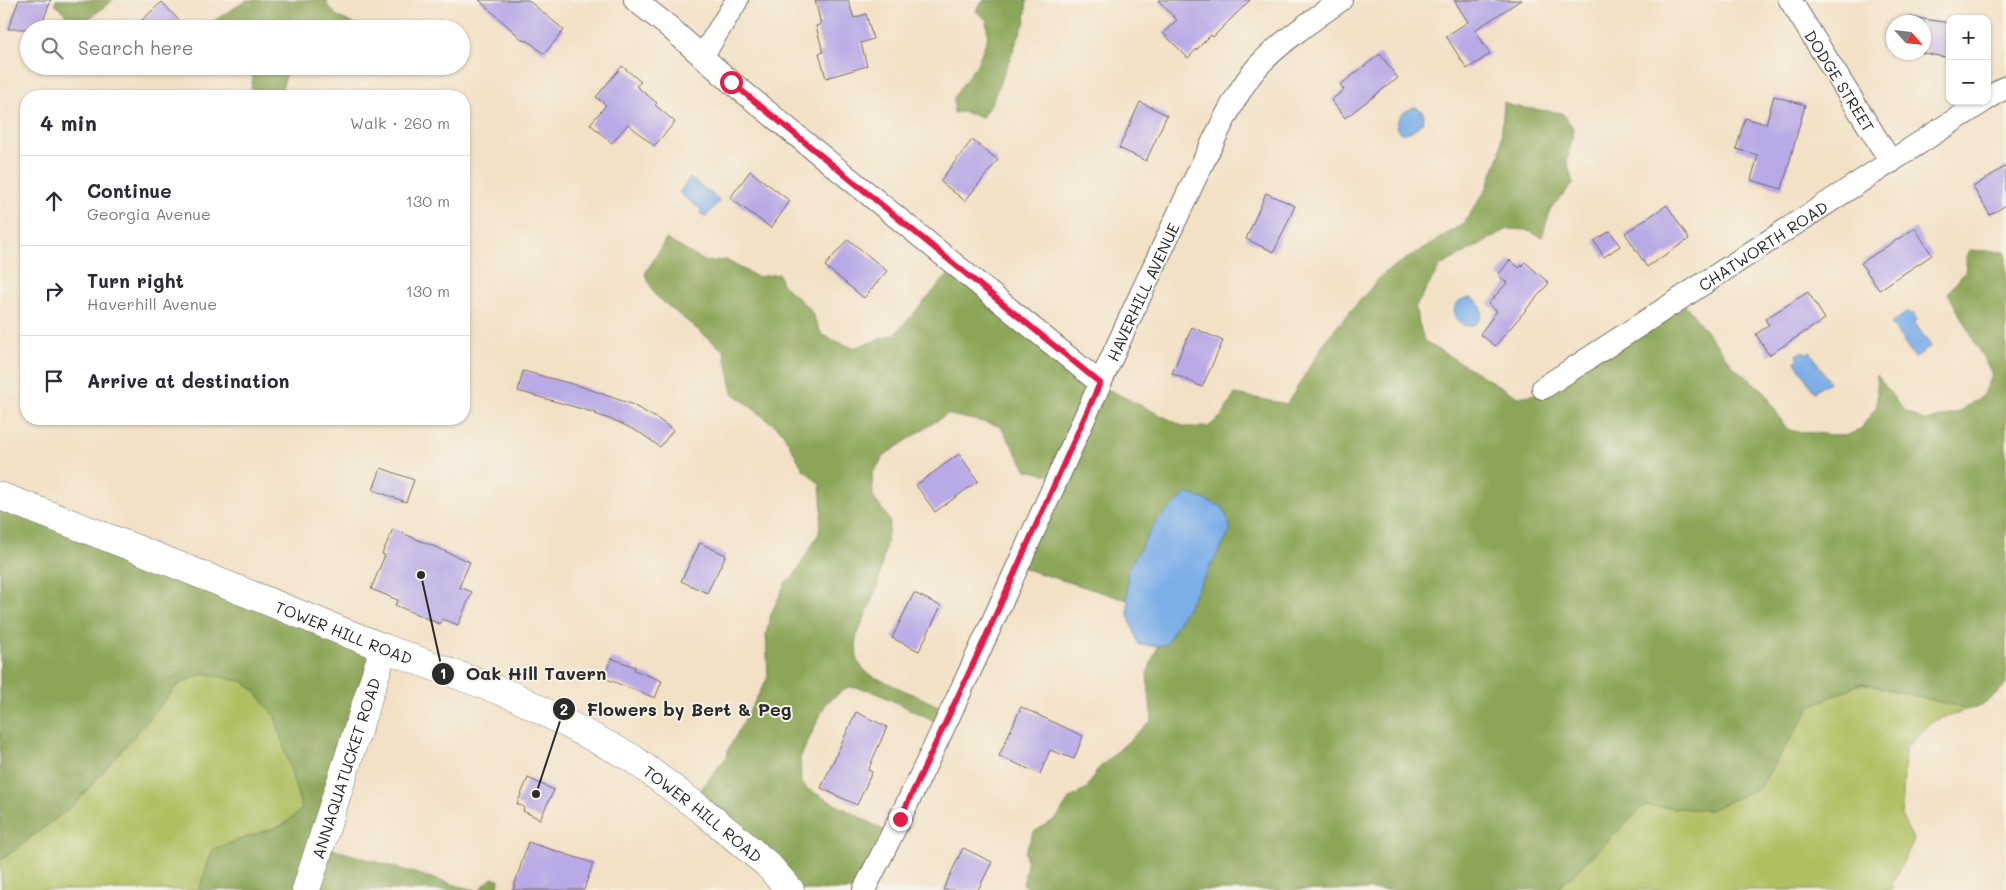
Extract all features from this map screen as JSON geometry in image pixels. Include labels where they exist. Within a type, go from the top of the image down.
[{"type":"main road","name":"TOWER HILL ROAD","points":[[0,496],[384,648],[514,696],[632,758],[703,811],[767,864],[790,890]]},
{"type":"main road","name":"ANNAQUATUCKET ROAD","points":[[306,890],[384,648]]},
{"type":"street","points":[[635,0],[1100,383]]},
{"type":"street","points":[[702,56],[737,0]]},
{"type":"street","name":"HAVERHILL AVENUE","points":[[864,890],[900,819],[983,643],[1206,153],[1241,89],[1268,57],[1293,34],[1341,0]]},
{"type":"street","name":"DODGE STREET","points":[[1790,0],[1891,162]]},
{"type":"street","points":[[1991,96],[2006,87]]},
{"type":"street","name":"CHATWORTH ROAD","points":[[1543,388],[1978,105]]},
{"type":"green space","points":[[56,0],[113,0],[89,20],[71,20],[55,4]]},
{"type":"green space","points":[[247,0],[327,0],[327,5],[338,17],[345,20],[215,20]]},
{"type":"green space","points":[[984,0],[1027,0],[1025,21],[992,102],[982,117],[963,112],[954,113],[954,97],[977,64],[988,37],[986,19],[976,11]]},
{"type":"green space","points":[[252,75],[286,75],[281,90],[251,89]]},
{"type":"green space","points":[[1504,102],[1511,106],[1562,113],[1574,129],[1567,161],[1573,184],[1551,208],[1542,237],[1526,230],[1508,229],[1440,266],[1415,308],[1424,341],[1518,397],[1537,394],[1683,302],[1735,368],[1764,391],[1784,425],[1792,431],[1845,436],[1860,430],[1877,406],[1877,375],[1899,405],[1907,412],[1925,421],[1957,413],[1982,396],[1992,374],[1948,293],[1965,272],[1967,255],[1970,250],[2006,252],[2006,685],[1982,706],[1969,709],[1862,683],[1811,706],[1760,787],[1710,810],[1644,806],[1557,890],[1035,890],[1023,885],[1027,866],[1025,852],[1034,832],[1057,818],[1069,799],[1087,788],[1098,769],[1152,720],[1147,674],[1158,646],[1166,644],[1231,530],[1127,571],[1127,600],[1022,568],[1058,477],[1027,470],[1000,426],[947,414],[886,454],[872,474],[873,497],[886,514],[890,523],[877,588],[856,638],[857,661],[868,674],[952,712],[943,725],[870,690],[848,687],[826,703],[800,758],[801,782],[809,790],[893,835],[866,890],[792,890],[693,800],[727,756],[728,750],[768,677],[766,634],[771,614],[786,582],[794,576],[819,533],[822,511],[820,484],[803,469],[782,431],[733,393],[724,351],[655,295],[645,274],[666,239],[706,262],[726,260],[757,277],[779,274],[782,284],[810,309],[822,335],[853,348],[895,334],[955,267],[1103,387],[1185,427],[1208,427],[1221,417],[1235,394],[1287,404],[1328,337],[1384,273],[1464,223],[1486,190],[1500,154]]},
{"type":"green space","points":[[0,495],[383,647],[322,846],[477,890],[199,890],[213,849],[283,825],[302,809],[275,716],[253,689],[244,682],[204,673],[178,685],[75,804],[0,861]]},
{"type":"green space","points":[[204,673],[244,682],[253,689],[275,716],[302,809],[283,825],[213,849],[199,890],[2,890],[0,861],[75,804],[178,685]]},
{"type":"green space","points":[[1862,683],[1969,709],[1933,721],[1905,749],[1902,818],[1914,841],[1892,883],[1893,890],[1557,890],[1644,806],[1710,810],[1760,787],[1811,706]]},
{"type":"green space","points":[[492,878],[499,879],[498,890],[479,890]]},
{"type":"water","points":[[1415,107],[1422,111],[1424,115],[1422,123],[1408,132],[1402,133],[1398,131],[1397,122],[1401,116],[1406,111]]},
{"type":"water","points":[[690,178],[720,200],[706,217],[700,213],[702,210],[679,193]]},
{"type":"water","points":[[1468,298],[1478,302],[1482,312],[1478,322],[1468,326],[1458,322],[1454,312],[1458,302]]},
{"type":"water","points":[[1908,312],[1910,315],[1913,313],[1917,320],[1914,322],[1931,346],[1915,358],[1891,323]]},
{"type":"water","points":[[1804,351],[1806,354],[1810,351],[1829,382],[1814,392],[1795,361],[1798,359],[1796,355]]},
{"type":"water","points":[[1187,493],[1223,507],[1231,530],[1166,644],[1158,646],[1139,645],[1128,615],[1127,572],[1155,523]]},
{"type":"building","points":[[19,0],[51,0],[43,20],[20,20],[20,29],[8,29]]},
{"type":"building","points":[[479,0],[528,0],[564,30],[544,54],[527,40],[525,42]]},
{"type":"building","points":[[815,0],[848,0],[854,18],[866,14],[873,39],[861,43],[867,66],[826,78],[819,53],[823,52],[816,26],[821,24]]},
{"type":"building","points":[[1158,0],[1250,0],[1213,37],[1211,35],[1188,58],[1163,33],[1177,20]]},
{"type":"building","points":[[1454,0],[1521,0],[1475,30],[1490,54],[1467,69],[1446,36],[1468,22]]},
{"type":"building","points":[[162,2],[179,20],[142,20]]},
{"type":"building","points":[[1931,20],[1946,22],[1946,57],[1931,54]]},
{"type":"building","points":[[1380,54],[1398,78],[1345,118],[1331,100],[1344,90],[1340,85]]},
{"type":"building","points":[[622,66],[641,82],[636,86],[657,103],[655,105],[675,122],[654,146],[628,124],[612,143],[590,124],[606,105],[596,97]]},
{"type":"building","points":[[1774,96],[1805,105],[1782,189],[1751,180],[1758,155],[1736,149],[1745,118],[1766,124]]},
{"type":"building","points":[[1140,102],[1167,115],[1146,161],[1119,148]]},
{"type":"building","points":[[972,140],[998,160],[965,201],[940,181]]},
{"type":"building","points":[[2006,166],[2006,205],[1990,215],[1973,187]]},
{"type":"building","points":[[750,171],[790,201],[771,228],[730,198]]},
{"type":"building","points":[[1266,193],[1295,206],[1274,252],[1246,239]]},
{"type":"building","points":[[1667,205],[1689,239],[1647,267],[1625,233]]},
{"type":"building","points":[[1915,228],[1932,255],[1879,290],[1861,263]]},
{"type":"building","points":[[1610,231],[1620,246],[1604,257],[1594,241]]},
{"type":"building","points":[[848,239],[887,271],[864,298],[825,266]]},
{"type":"building","points":[[1510,260],[1519,268],[1525,262],[1549,283],[1495,346],[1480,334],[1497,311],[1488,304],[1507,283],[1498,275]]},
{"type":"building","points":[[1808,292],[1825,319],[1769,355],[1756,334],[1769,325],[1765,319]]},
{"type":"building","points":[[1192,327],[1223,341],[1202,387],[1172,373]]},
{"type":"building","points":[[523,371],[580,386],[631,404],[673,430],[660,447],[642,434],[596,413],[518,391]]},
{"type":"building","points":[[959,454],[978,481],[935,512],[916,485]]},
{"type":"building","points":[[381,468],[414,480],[406,502],[373,490]]},
{"type":"building","points":[[393,529],[470,562],[459,587],[472,592],[458,625],[442,619],[440,624],[395,605],[398,600],[371,589],[385,555],[382,554]]},
{"type":"building","points":[[700,543],[726,555],[707,593],[681,581]]},
{"type":"building","points":[[914,593],[941,606],[919,651],[892,638]]},
{"type":"building","points":[[611,658],[635,667],[634,670],[662,681],[655,698],[604,678]]},
{"type":"building","points":[[1021,707],[1083,736],[1074,759],[1050,750],[1040,774],[999,756]]},
{"type":"building","points":[[856,712],[887,727],[868,770],[872,772],[857,805],[821,788]]},
{"type":"building","points":[[528,778],[554,790],[540,819],[523,811],[524,807],[517,804]]},
{"type":"building","points":[[528,842],[593,863],[584,890],[513,890]]},
{"type":"building","points":[[963,848],[992,862],[978,890],[943,890]]},
{"type":"place","name":"Oak Hill Tavern","points":[[421,575]]},
{"type":"place","name":"Flowers by Bert & Peg","points":[[536,794]]},
{"type":"route","points":[[731,82],[1100,383],[983,643],[900,819]]}]
